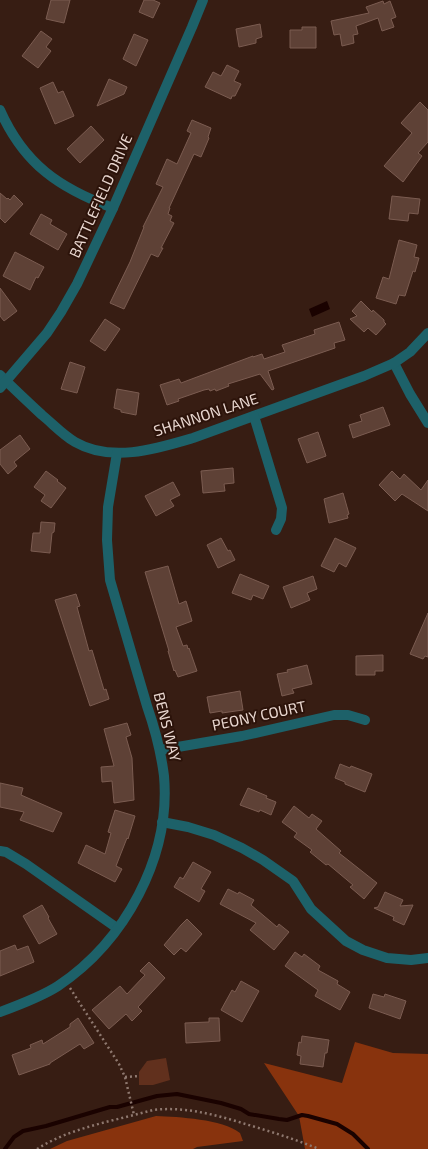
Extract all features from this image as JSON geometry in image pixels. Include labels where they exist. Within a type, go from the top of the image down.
[{"type":"street","name":"BATTLEFIELD DRIVE","points":[[2,381],[47,333],[61,312],[93,252],[203,0]]},
{"type":"street","points":[[0,110],[16,140],[30,158],[46,174],[69,188],[113,208]]},
{"type":"street","name":"SHANNON LANE","points":[[2,381],[62,433],[76,442],[91,449],[117,453],[138,452],[193,438],[364,376],[394,363],[410,352],[428,333]]},
{"type":"street","points":[[394,363],[410,394],[428,423]]},
{"type":"street","points":[[254,416],[282,508],[281,519],[276,530]]},
{"type":"street","name":"BENS WAY","points":[[0,1012],[46,992],[65,981],[99,950],[117,928],[136,899],[150,870],[158,845],[162,822],[164,777],[160,750],[110,580],[107,540],[108,507],[117,453]]},
{"type":"street","name":"PEONY COURT","points":[[160,750],[242,736],[334,715],[348,715],[365,720]]},
{"type":"street","points":[[162,822],[188,827],[214,835],[263,860],[292,880],[311,909],[346,941],[363,950],[386,958],[411,960],[428,958]]},
{"type":"street","points":[[0,851],[6,852],[26,864],[117,928]]},
{"type":"path","points":[[65,981],[114,1054],[125,1077],[134,1115]]},
{"type":"path","points":[[125,1077],[139,1076]]},
{"type":"path","points":[[37,1149],[72,1132],[163,1108],[207,1113],[277,1134],[319,1149]]},
{"type":"shaded area","points":[[327,301],[330,309],[312,317],[309,309]]},
{"type":"shaded area","points":[[355,1042],[393,1053],[428,1054],[428,1149],[305,1149],[299,1116],[264,1063],[342,1083]]},
{"type":"shaded area","points":[[166,1058],[170,1080],[153,1085],[139,1085],[139,1072],[147,1061]]},
{"type":"shaded area","points":[[156,1116],[200,1120],[223,1125],[240,1133],[243,1141],[197,1147],[193,1149],[50,1149],[67,1141]]},
{"type":"building","points":[[51,0],[70,0],[64,23],[46,19]]},
{"type":"building","points":[[144,0],[153,0],[160,3],[153,18],[139,12]]},
{"type":"building","points":[[383,1],[384,4],[390,1],[396,17],[391,19],[394,27],[382,31],[378,18],[356,26],[358,34],[353,35],[354,43],[342,46],[340,34],[334,35],[331,21],[369,13],[366,7]]},
{"type":"building","points":[[260,24],[262,37],[256,39],[256,43],[239,47],[236,29]]},
{"type":"building","points":[[302,27],[316,27],[316,48],[290,48],[290,30],[302,30]]},
{"type":"building","points":[[41,31],[52,39],[46,47],[51,51],[38,68],[22,56]]},
{"type":"building","points":[[134,34],[148,40],[136,66],[123,59]]},
{"type":"building","points":[[227,65],[239,71],[234,81],[241,84],[235,96],[232,96],[231,99],[205,87],[213,72],[221,76]]},
{"type":"building","points":[[109,79],[127,87],[124,94],[97,106]]},
{"type":"building","points":[[53,82],[58,93],[63,91],[74,116],[55,124],[40,88]]},
{"type":"building","points":[[420,102],[428,110],[428,142],[418,153],[422,156],[403,182],[384,166],[412,133],[401,123]]},
{"type":"building","points":[[192,120],[211,128],[209,138],[201,157],[194,154],[169,208],[168,214],[172,216],[170,221],[174,223],[161,248],[163,248],[158,257],[151,254],[124,309],[110,303],[130,262],[143,227],[163,187],[156,184],[167,159],[177,164],[191,133],[187,131]]},
{"type":"building","points":[[91,126],[104,140],[80,163],[67,149]]},
{"type":"building","points":[[0,193],[10,200],[14,195],[23,204],[5,223],[0,218]]},
{"type":"building","points":[[392,196],[420,199],[418,214],[409,213],[408,221],[389,219]]},
{"type":"building","points":[[41,214],[52,220],[50,224],[67,234],[58,250],[30,234]]},
{"type":"building","points":[[399,240],[417,245],[414,257],[419,258],[405,296],[399,295],[396,304],[376,298],[383,277],[389,279]]},
{"type":"building","points":[[15,252],[44,267],[38,278],[36,277],[30,290],[3,276]]},
{"type":"building","points":[[0,288],[17,311],[4,321],[0,316]]},
{"type":"building","points":[[361,301],[372,312],[373,310],[384,320],[386,324],[376,335],[368,328],[364,332],[350,319],[357,316],[352,311]]},
{"type":"building","points":[[105,319],[120,329],[105,351],[90,341]]},
{"type":"building","points":[[339,322],[345,340],[334,343],[335,348],[268,371],[274,389],[272,390],[260,374],[228,384],[229,386],[216,391],[215,389],[210,391],[209,389],[204,390],[178,399],[179,401],[167,405],[160,385],[179,379],[181,383],[253,356],[262,354],[264,359],[285,352],[282,345],[315,334],[314,330]]},
{"type":"building","points":[[70,362],[85,367],[77,393],[61,389]]},
{"type":"building","points":[[117,389],[139,393],[136,415],[121,412],[121,410],[114,408]]},
{"type":"building","points":[[383,407],[390,425],[353,438],[349,425],[362,421],[360,415]]},
{"type":"building","points":[[318,432],[326,456],[307,463],[298,439]]},
{"type":"building","points":[[20,435],[30,449],[14,462],[17,466],[8,474],[0,464],[0,450]]},
{"type":"building","points":[[233,468],[234,483],[224,484],[225,491],[203,493],[201,471]]},
{"type":"building","points":[[46,471],[66,488],[51,508],[41,501],[45,495],[34,487]]},
{"type":"building","points":[[392,471],[400,479],[404,474],[421,490],[428,480],[428,511],[402,494],[395,501],[379,485]]},
{"type":"building","points":[[173,482],[180,495],[170,500],[174,506],[156,516],[145,496]]},
{"type":"building","points":[[343,493],[349,514],[347,515],[348,518],[329,523],[324,499]]},
{"type":"building","points":[[41,522],[55,523],[54,532],[52,533],[50,553],[31,551],[33,533],[40,533]]},
{"type":"building","points":[[221,538],[235,560],[218,568],[207,545]]},
{"type":"building","points":[[335,538],[356,548],[346,567],[339,563],[334,572],[321,566]]},
{"type":"building","points":[[168,566],[179,604],[186,601],[192,621],[176,627],[183,646],[187,645],[188,649],[189,648],[197,671],[178,677],[175,670],[174,671],[145,572]]},
{"type":"building","points":[[240,574],[269,586],[263,599],[253,595],[251,600],[232,593]]},
{"type":"building","points":[[313,576],[317,589],[307,593],[310,600],[291,608],[283,587]]},
{"type":"building","points":[[76,594],[80,606],[77,607],[89,651],[92,650],[104,690],[106,689],[109,699],[90,706],[55,600]]},
{"type":"building","points":[[428,613],[428,657],[425,656],[423,659],[410,654]]},
{"type":"building","points":[[383,655],[383,671],[375,671],[375,675],[356,675],[356,656]]},
{"type":"building","points":[[307,665],[312,684],[292,689],[294,693],[282,696],[277,674],[288,672],[287,670]]},
{"type":"building","points":[[240,691],[243,710],[210,713],[207,697]]},
{"type":"building","points":[[127,723],[131,735],[126,737],[132,758],[134,800],[114,803],[112,781],[102,782],[101,767],[114,766],[104,729]]},
{"type":"building","points":[[340,764],[350,768],[351,766],[372,774],[365,792],[345,784],[345,782],[335,778]]},
{"type":"building","points":[[0,783],[23,788],[21,795],[62,813],[53,832],[20,820],[24,812],[0,807]]},
{"type":"building","points":[[248,788],[267,796],[266,798],[276,802],[271,815],[260,810],[259,812],[240,805]]},
{"type":"building","points":[[294,806],[309,818],[312,814],[322,821],[316,829],[341,851],[339,853],[377,883],[364,899],[350,887],[353,885],[328,864],[326,865],[310,852],[312,850],[294,837],[297,833],[282,822]]},
{"type":"building","points":[[115,810],[135,816],[128,839],[127,838],[116,866],[122,869],[115,882],[78,863],[86,845],[105,854],[111,833],[108,832]]},
{"type":"building","points":[[193,862],[211,872],[201,889],[205,891],[199,902],[174,887],[180,877],[183,879]]},
{"type":"building","points":[[228,889],[238,894],[239,892],[254,900],[251,905],[277,927],[279,924],[289,932],[274,950],[250,930],[256,923],[220,904]]},
{"type":"building","points":[[385,892],[403,900],[400,906],[413,905],[404,925],[393,920],[394,917],[374,908],[378,907]]},
{"type":"building","points":[[42,905],[57,934],[39,944],[23,916]]},
{"type":"building","points":[[187,919],[202,934],[186,952],[181,948],[174,955],[164,945]]},
{"type":"building","points":[[15,945],[17,950],[28,946],[34,962],[0,976],[0,951]]},
{"type":"building","points":[[295,952],[302,957],[304,954],[320,966],[318,970],[338,981],[337,984],[350,992],[340,1010],[315,996],[318,990],[285,966]]},
{"type":"building","points":[[149,962],[165,978],[138,1007],[142,1011],[132,1021],[126,1014],[109,1029],[92,1010],[120,986],[127,994],[145,975],[140,971]]},
{"type":"building","points":[[241,981],[259,991],[242,1022],[221,1010],[232,990],[235,992]]},
{"type":"building","points":[[373,994],[384,997],[385,994],[406,1001],[400,1019],[369,1008]]},
{"type":"building","points":[[78,1018],[94,1043],[84,1049],[80,1044],[50,1064],[19,1075],[12,1055],[31,1048],[30,1045],[42,1040],[43,1044],[70,1027],[70,1024]]},
{"type":"building","points":[[209,1018],[219,1018],[220,1041],[186,1043],[185,1023],[209,1022]]},
{"type":"building","points":[[302,1036],[329,1040],[323,1067],[300,1064],[301,1056],[297,1055],[299,1042],[301,1043]]},
{"type":"waterway","points":[[5,1149],[14,1137],[23,1131],[46,1126],[110,1107],[117,1107],[157,1096],[177,1094],[221,1103],[241,1109],[249,1114],[287,1120],[302,1115],[337,1124],[353,1134],[368,1149]]}]
